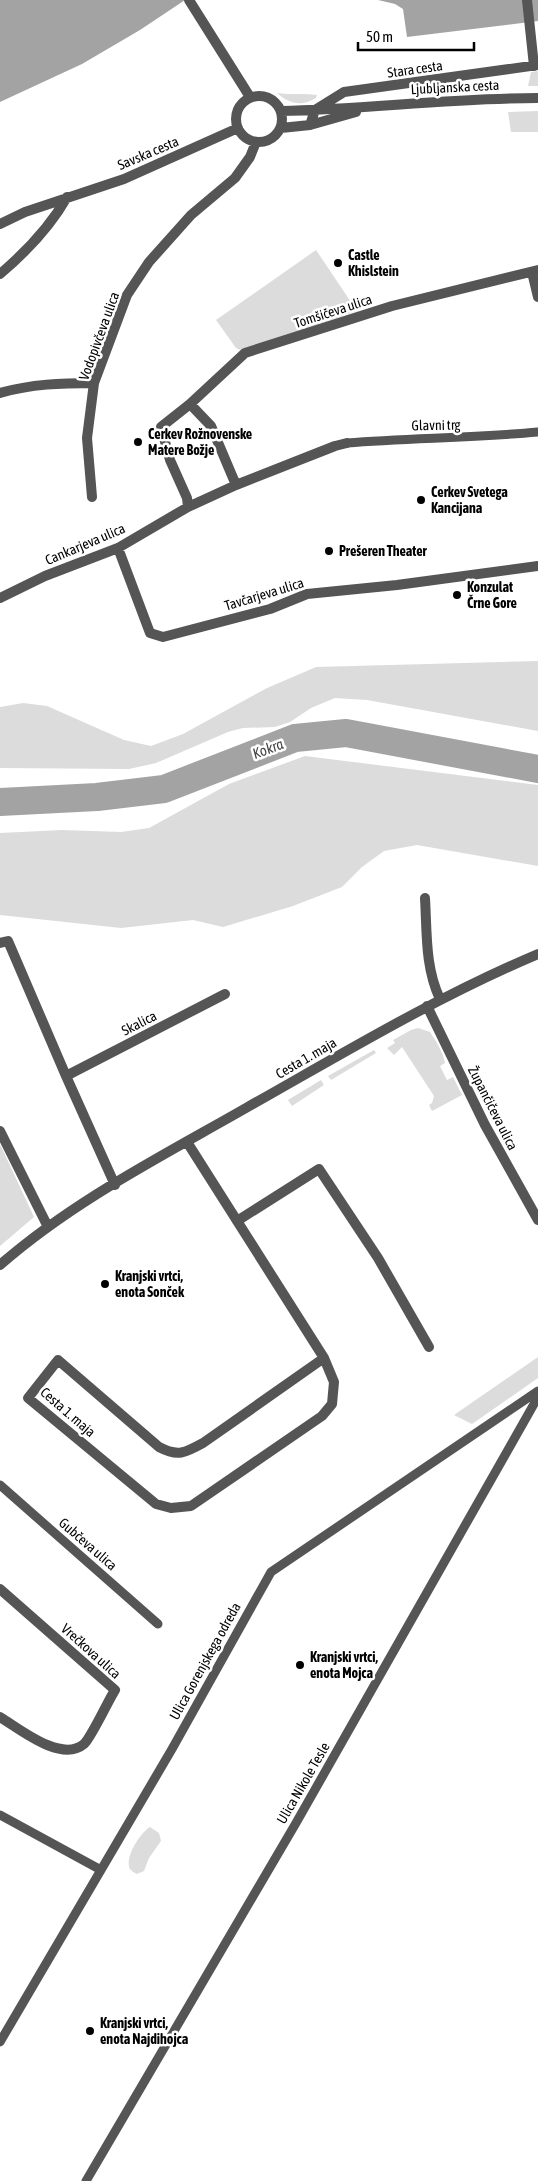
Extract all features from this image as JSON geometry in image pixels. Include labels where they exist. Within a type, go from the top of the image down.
[{"type":"street","points":[[189,0],[250,97]]},
{"type":"street","points":[[527,0],[536,66]]},
{"type":"street","name":"Stara cesta","points":[[315,110],[344,92],[536,66]]},
{"type":"street","points":[[265,96],[272,99],[282,111],[283,122],[281,128],[271,140],[256,142],[242,135],[238,128],[236,114],[239,107],[250,97],[265,96]]},
{"type":"street","name":"Ljubljanska cesta","points":[[282,111],[374,107],[458,99],[538,98]]},
{"type":"street","name":"Ljubljanska cesta","points":[[281,128],[310,125],[374,107]]},
{"type":"street","points":[[310,125],[315,110]]},
{"type":"street","name":"Savska cesta","points":[[0,224],[25,212],[124,179],[238,128]]},
{"type":"street","name":"Vodopivčeva ulica","points":[[92,496],[87,438],[94,384],[127,295],[149,262],[191,215],[235,178],[250,157],[256,142]]},
{"type":"street","points":[[0,274],[16,261],[56,218],[67,198]]},
{"type":"street","points":[[535,271],[538,297]]},
{"type":"street","name":"Tomšičeva ulica","points":[[188,507],[187,498],[170,460],[161,427],[190,404],[245,353],[392,306],[535,271]]},
{"type":"street","points":[[4,392],[60,384],[94,384]]},
{"type":"street","points":[[190,404],[210,426],[236,485]]},
{"type":"street","name":"Glavni trg","points":[[335,446],[347,443],[399,439],[471,438],[538,432]]},
{"type":"street","name":"Cankarjeva ulica","points":[[0,598],[45,576],[118,548],[188,507],[236,485],[335,446]]},
{"type":"street","name":"Tavčarjeva ulica","points":[[118,548],[150,633],[164,637],[270,608],[307,594],[397,585],[538,566]]},
{"type":"street","points":[[424,898],[429,967],[434,987],[440,999],[538,954]]},
{"type":"street","points":[[0,943],[8,941],[115,1185]]},
{"type":"street","name":"Skalica","points":[[66,1076],[225,994]]},
{"type":"street","name":"Cesta 1. maja","points":[[0,1264],[48,1226],[115,1185],[187,1142],[440,999]]},
{"type":"street","name":"Župančičeva ulica","points":[[427,1006],[485,1125],[538,1220]]},
{"type":"street","points":[[0,1131],[48,1226]]},
{"type":"street","name":"Cesta 1. maja","points":[[187,1142],[306,1326],[324,1358],[334,1382],[332,1404],[322,1416],[190,1506],[171,1508],[156,1504],[28,1398],[58,1360],[159,1447],[172,1454],[186,1453],[324,1358]]},
{"type":"street","points":[[237,1221],[320,1169],[378,1258],[429,1347]]},
{"type":"street","name":"Ulica Gorenjskega odreda","points":[[0,2042],[101,1870],[270,1572],[538,1391]]},
{"type":"street","name":"Ulica Nikole Tesle","points":[[86,2181],[296,1823],[538,1397]]},
{"type":"street","name":"Gubčeva ulica","points":[[0,1485],[158,1624]]},
{"type":"street","name":"Vrečkova ulica","points":[[0,1589],[116,1690],[84,1744],[66,1751],[50,1747],[0,1717]]},
{"type":"street","points":[[0,1814],[101,1870]]},
{"type":"shaded area","points":[[0,0],[185,0],[140,30],[82,64],[0,102]]},
{"type":"shaded area","points":[[378,0],[538,0],[538,21],[407,37],[403,9],[395,4]]},
{"type":"shaded area","points":[[538,71],[538,86],[528,86],[531,72]]},
{"type":"shaded area","points":[[277,93],[317,95],[311,101],[296,103],[286,100]]},
{"type":"shaded area","points":[[538,111],[538,132],[511,132],[508,112]]},
{"type":"shaded area","points":[[316,250],[357,311],[242,351],[236,348],[216,320]]},
{"type":"shaded area","points":[[538,661],[538,731],[367,700],[335,698],[311,708],[290,722],[275,727],[243,728],[228,732],[156,763],[129,769],[0,768],[0,707],[23,703],[47,706],[124,740],[151,746],[183,734],[267,688],[316,667]]},
{"type":"shaded area","points":[[305,756],[538,785],[538,866],[417,845],[384,851],[362,867],[342,887],[293,906],[223,927],[193,920],[121,928],[0,915],[0,833],[62,830],[121,832],[149,828],[229,784]]},
{"type":"shaded area","points":[[418,1028],[430,1032],[432,1035],[444,1059],[445,1063],[440,1066],[447,1080],[453,1077],[462,1095],[432,1111],[429,1105],[432,1103],[434,1096],[402,1047],[394,1055],[387,1048],[395,1043],[393,1040]]},
{"type":"shaded area","points":[[374,1050],[376,1053],[331,1080],[328,1076]]},
{"type":"shaded area","points":[[321,1080],[324,1085],[292,1106],[288,1100]]},
{"type":"shaded area","points":[[0,1144],[34,1217],[0,1246]]},
{"type":"shaded area","points":[[538,1357],[538,1378],[472,1424],[454,1415]]},
{"type":"shaded area","points":[[150,1827],[159,1833],[161,1841],[149,1858],[144,1871],[137,1874],[130,1869],[129,1859],[134,1846]]},
{"type":"waterway","name":"Kokra","points":[[0,802],[97,797],[164,789],[295,738],[346,733],[538,769]]},
{"type":"place","name":"Castle Khislstein","points":[[338,263]]},
{"type":"place","name":"Cerkev Rožnovenske Matere Božje","points":[[138,442]]},
{"type":"place","name":"Cerkev Svetega Kancijana","points":[[421,500]]},
{"type":"place","name":"Prešeren Theater","points":[[329,551]]},
{"type":"place","name":"Konzulat Črne Gore","points":[[457,595]]},
{"type":"place","name":"Kranjski vrtci, enota Sonček","points":[[105,1284]]},
{"type":"place","name":"Kranjski vrtci, enota Mojca","points":[[300,1665]]},
{"type":"place","name":"Kranjski vrtci, enota Najdihojca","points":[[90,2031]]}]
